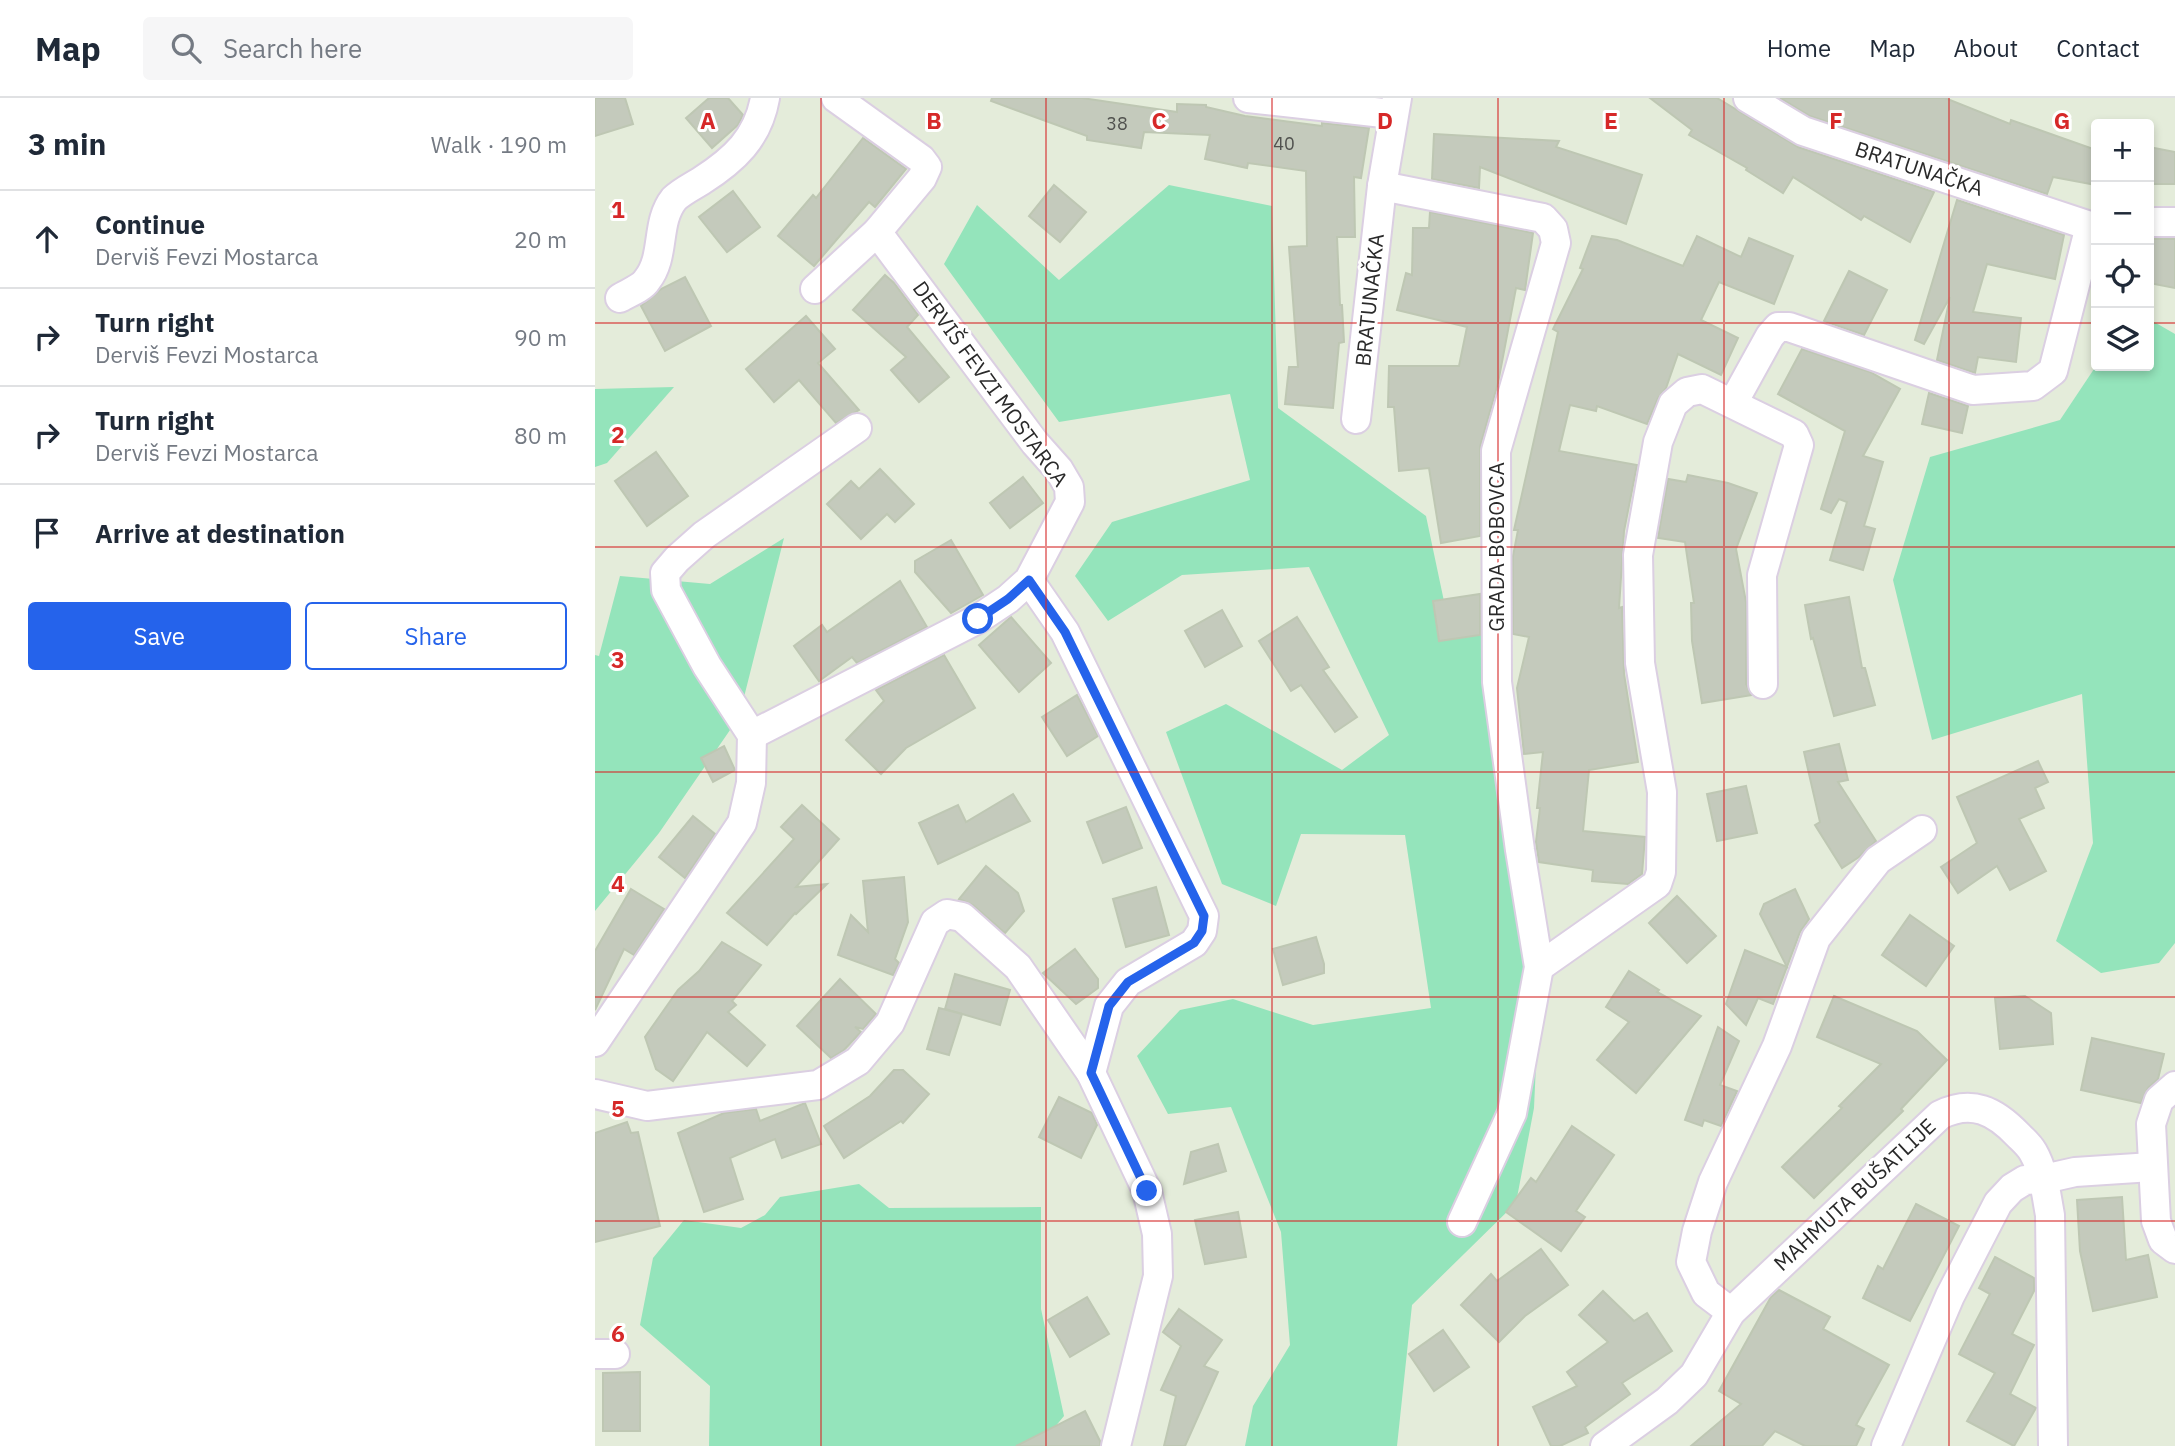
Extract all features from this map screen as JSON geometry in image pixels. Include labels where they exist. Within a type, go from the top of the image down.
[{"type":"street","points":[[620,298],[647,282],[658,259],[663,218],[675,198],[728,164],[751,137],[763,110],[765,98]]},
{"type":"street","points":[[815,289],[877,232],[922,178],[927,167],[921,159],[837,98]]},
{"type":"street","points":[[1248,98],[1395,106]]},
{"type":"street","name":"BRATUNAČKA","points":[[1748,98],[1803,131],[2091,224]]},
{"type":"street","name":"BRATUNAČKA","points":[[1356,419],[1382,186],[1395,106]]},
{"type":"street","name":"GRADA BOBOVCA","points":[[1382,186],[1543,218],[1553,229],[1556,243],[1496,451],[1497,682],[1539,967],[1512,1113],[1461,1222]]},
{"type":"street","points":[[2154,222],[2175,222]]},
{"type":"street","name":"DERVIŠ FEVZI MOSTARCA","points":[[752,735],[978,619],[1008,599],[1029,580],[1070,502],[1069,486],[1059,470],[1035,443],[877,232]]},
{"type":"street","points":[[1733,403],[1770,336],[1778,327],[1789,327],[1973,390],[2033,386],[2053,371],[2091,232]]},
{"type":"street","points":[[1539,967],[1657,884],[1661,873],[1662,792],[1640,663],[1638,555],[1658,442],[1673,404],[1687,392],[1702,389],[1733,403],[1794,434],[1799,445],[1762,575],[1763,684]]},
{"type":"street","points":[[595,1042],[742,823],[751,783],[752,735],[706,666],[666,590],[665,573],[704,535],[857,428]]},
{"type":"street","points":[[1029,580],[1065,632],[1204,916],[1202,931],[1194,943],[1128,982],[1109,1006],[1091,1073]]},
{"type":"street","points":[[1731,1312],[1706,1293],[1691,1262],[1697,1231],[1713,1182],[1777,1046],[1816,938],[1878,860],[1922,830]]},
{"type":"street","points":[[595,1094],[647,1106],[818,1085],[857,1061],[890,1023],[935,922],[947,914],[962,917],[1018,967],[1091,1073],[1147,1191],[1157,1234],[1158,1276],[1116,1446]]},
{"type":"street","points":[[2175,1086],[2159,1100],[2151,1124],[2156,1221],[2163,1240],[2175,1249]]},
{"type":"street","name":"MAHMUTA BUŠATLIJE","points":[[1605,1446],[1667,1401],[1694,1375],[1731,1312],[1940,1115],[1955,1107],[1975,1108],[1991,1113],[2005,1122],[2032,1150],[2044,1179],[2050,1215],[2053,1446]]},
{"type":"street","points":[[1886,1446],[1950,1296],[1998,1203],[2012,1188],[2025,1180],[2044,1179],[2075,1171],[2153,1167]]},
{"type":"green space","points":[[1169,185],[1272,206],[1278,408],[1426,516],[1445,606],[1507,649],[1541,955],[1534,1108],[1516,1203],[1412,1305],[1397,1446],[1245,1446],[1253,1406],[1290,1345],[1281,1232],[1231,1107],[1168,1114],[1137,1056],[1180,1010],[1233,999],[1313,1025],[1431,1008],[1405,835],[1301,834],[1276,906],[1222,884],[1166,732],[1226,704],[1342,770],[1389,735],[1309,567],[1182,575],[1108,621],[1075,576],[1112,522],[1250,480],[1230,394],[1059,422],[944,264],[977,205],[1059,280]]},
{"type":"green space","points":[[2154,322],[2175,334],[2175,943],[2159,963],[2101,973],[2056,941],[2093,843],[2082,694],[1932,740],[1893,580],[1930,457],[2060,420],[2093,371],[2154,371]]},
{"type":"green space","points":[[674,387],[607,463],[595,467],[595,389]]},
{"type":"green space","points":[[784,538],[739,717],[659,833],[595,911],[595,655],[599,656],[620,576],[710,584]]},
{"type":"green space","points":[[859,1184],[889,1208],[1041,1207],[1041,1309],[1064,1416],[1039,1446],[709,1446],[710,1386],[640,1325],[653,1258],[684,1220],[741,1228],[765,1215],[780,1197]]},
{"type":"building","points":[[595,98],[625,98],[633,124],[595,136]]},
{"type":"building","points":[[709,98],[728,98],[743,115],[738,125],[712,148],[686,118]]},
{"type":"building","points":[[992,98],[1082,98],[1177,112],[1177,104],[1206,105],[1245,116],[1322,126],[1322,123],[1369,128],[1361,178],[1354,177],[1355,237],[1337,237],[1344,342],[1339,343],[1333,408],[1285,404],[1289,367],[1298,367],[1289,247],[1307,246],[1306,171],[1248,163],[1247,168],[1205,159],[1210,135],[1144,132],[1141,148],[1087,140],[1087,136],[991,101]]},
{"type":"building","points":[[1650,98],[1717,98],[1798,147],[1934,192],[1910,242],[1864,216],[1861,220],[1793,177],[1783,193],[1746,170],[1747,168],[1689,135],[1692,130]]},
{"type":"building","points":[[1780,98],[1945,98],[2010,124],[2011,120],[2091,148],[2091,184],[2053,177],[2047,194],[1810,116]]},
{"type":"building","points":[[1434,134],[1559,141],[1556,147],[1642,175],[1626,224],[1480,167],[1479,188],[1432,179]]},
{"type":"building","points":[[863,138],[906,169],[875,207],[869,202],[814,266],[778,236],[813,195],[816,198]]},
{"type":"building","points":[[2154,148],[2175,152],[2175,184],[2154,184]]},
{"type":"building","points":[[1054,185],[1086,212],[1060,242],[1029,216]]},
{"type":"building","points":[[733,191],[760,227],[727,252],[699,217]]},
{"type":"building","points":[[1957,200],[2064,235],[2055,279],[1987,264],[1973,312],[2021,318],[2016,362],[1978,357],[1975,373],[1937,360],[1950,297],[1924,344],[1915,340]]},
{"type":"building","points":[[1430,212],[1533,233],[1525,290],[1516,288],[1498,383],[1480,447],[1480,536],[1441,543],[1429,468],[1399,471],[1394,407],[1388,407],[1389,366],[1459,366],[1467,327],[1397,310],[1406,273],[1412,275],[1413,228],[1429,228]]},
{"type":"building","points":[[1592,236],[1617,240],[1683,266],[1697,236],[1741,257],[1749,238],[1793,256],[1774,304],[1719,282],[1701,320],[1738,338],[1721,375],[1678,354],[1666,388],[1658,398],[1647,424],[1597,406],[1596,411],[1570,405],[1559,451],[1637,465],[1624,531],[1619,608],[1622,607],[1624,674],[1638,762],[1589,770],[1583,831],[1645,837],[1642,874],[1628,884],[1592,881],[1593,870],[1539,862],[1536,842],[1540,808],[1537,808],[1543,752],[1524,754],[1517,688],[1529,637],[1513,634],[1513,556],[1518,530],[1514,530],[1558,332],[1553,329],[1583,269],[1580,268]]},
{"type":"building","points":[[2154,239],[2175,239],[2175,288],[2154,284]]},
{"type":"building","points":[[1849,271],[1887,290],[1864,335],[1824,321]]},
{"type":"building","points":[[885,275],[918,315],[907,327],[949,377],[919,402],[891,370],[906,357],[853,310]]},
{"type":"building","points":[[685,277],[711,326],[665,351],[641,306],[661,289]]},
{"type":"building","points":[[806,316],[835,349],[818,363],[859,410],[836,423],[799,380],[774,402],[746,369]]},
{"type":"building","points":[[1802,349],[1870,372],[1900,389],[1863,456],[1883,462],[1864,526],[1875,529],[1863,570],[1830,560],[1847,502],[1839,499],[1831,513],[1821,509],[1845,431],[1778,394]]},
{"type":"building","points":[[1929,393],[1968,406],[1962,433],[1922,424]]},
{"type":"building","points":[[656,452],[688,496],[647,526],[615,481]]},
{"type":"building","points":[[880,469],[914,504],[895,522],[887,514],[861,539],[827,504],[851,481],[859,489]]},
{"type":"building","points":[[1688,475],[1728,483],[1757,493],[1736,549],[1746,602],[1746,684],[1752,695],[1702,703],[1692,641],[1691,603],[1694,603],[1685,542],[1658,538],[1668,479],[1686,482]]},
{"type":"building","points":[[1023,477],[1043,503],[1010,528],[990,503]]},
{"type":"building","points":[[951,540],[983,595],[951,613],[915,572],[915,561]]},
{"type":"building","points":[[900,581],[927,627],[857,663],[852,657],[819,681],[794,646],[822,625],[827,632]]},
{"type":"building","points":[[1480,594],[1480,635],[1439,641],[1433,601]]},
{"type":"building","points":[[1849,597],[1862,668],[1865,668],[1875,705],[1834,716],[1813,638],[1811,639],[1805,605]]},
{"type":"building","points":[[1222,610],[1242,646],[1205,667],[1185,631]]},
{"type":"building","points":[[1011,617],[1051,663],[1019,692],[979,645]]},
{"type":"building","points":[[1297,617],[1329,667],[1323,670],[1357,717],[1335,732],[1301,685],[1291,691],[1259,641]]},
{"type":"building","points":[[944,655],[975,708],[906,748],[881,774],[846,740],[884,701],[876,690]]},
{"type":"building","points":[[1077,695],[1098,736],[1067,756],[1042,717]]},
{"type":"building","points":[[1839,744],[1848,780],[1838,782],[1876,841],[1842,868],[1815,825],[1820,822],[1804,752]]},
{"type":"building","points":[[724,746],[735,770],[713,782],[701,758]]},
{"type":"building","points":[[2038,761],[2048,782],[2035,788],[2044,808],[2019,819],[2046,871],[2010,890],[1997,866],[1958,893],[1941,867],[1977,843],[1957,797]]},
{"type":"building","points":[[1746,786],[1757,833],[1717,841],[1707,794]]},
{"type":"building","points":[[1013,794],[1030,821],[938,864],[919,823],[958,805],[966,822]]},
{"type":"building","points":[[802,805],[839,839],[796,887],[827,884],[795,913],[767,945],[727,913],[794,839],[781,827]]},
{"type":"building","points":[[1126,807],[1142,848],[1103,863],[1087,822]]},
{"type":"building","points":[[693,816],[715,834],[685,878],[659,857]]},
{"type":"building","points":[[986,866],[1018,893],[1024,911],[1005,933],[973,905],[959,899]]},
{"type":"building","points":[[904,877],[908,922],[895,959],[899,963],[893,975],[838,955],[851,915],[868,932],[863,881]]},
{"type":"building","points":[[1156,887],[1169,935],[1126,947],[1113,899]]},
{"type":"building","points":[[631,889],[664,909],[634,955],[624,949],[595,1010],[595,951]]},
{"type":"building","points":[[1795,889],[1809,919],[1800,932],[1787,967],[1760,914],[1764,904]]},
{"type":"building","points":[[1677,896],[1716,936],[1687,963],[1649,923]]},
{"type":"building","points":[[1910,915],[1954,946],[1926,986],[1882,955]]},
{"type":"building","points":[[1316,937],[1324,973],[1283,985],[1273,949]]},
{"type":"building","points":[[722,942],[761,965],[732,1001],[736,1005],[728,1012],[765,1045],[747,1066],[707,1032],[673,1081],[656,1069],[645,1037],[678,990],[699,971]]},
{"type":"building","points":[[1075,949],[1098,979],[1098,988],[1076,1004],[1043,973]]},
{"type":"building","points":[[1745,950],[1787,967],[1773,1004],[1758,998],[1746,1025],[1726,1004]]},
{"type":"building","points":[[1629,971],[1659,990],[1657,992],[1701,1016],[1636,1093],[1597,1060],[1629,1022],[1606,1007]]},
{"type":"building","points":[[955,974],[1010,990],[1000,1025],[945,1009]]},
{"type":"building","points":[[840,979],[876,1014],[863,1029],[855,1027],[861,1032],[844,1050],[831,1058],[797,1026]]},
{"type":"building","points":[[1834,996],[1917,1031],[1947,1060],[1901,1109],[1903,1111],[1814,1198],[1782,1167],[1842,1108],[1839,1106],[1881,1064],[1817,1037]]},
{"type":"building","points":[[2025,996],[2051,1013],[2053,1044],[2000,1049],[1995,998]]},
{"type":"building","points":[[939,1008],[962,1014],[949,1055],[927,1049]]},
{"type":"building","points":[[1718,1027],[1739,1041],[1720,1085],[1737,1091],[1721,1126],[1704,1120],[1702,1126],[1685,1120]]},
{"type":"building","points":[[2092,1038],[2164,1054],[2158,1079],[2148,1088],[2141,1103],[2081,1090]]},
{"type":"building","points":[[894,1070],[903,1070],[929,1094],[903,1123],[901,1121],[844,1158],[824,1126],[870,1096]]},
{"type":"building","points":[[1059,1097],[1092,1113],[1097,1125],[1081,1158],[1039,1137]]},
{"type":"building","points":[[805,1103],[821,1144],[782,1158],[775,1139],[730,1158],[743,1199],[704,1212],[678,1133],[724,1113],[756,1109],[760,1121]]},
{"type":"building","points":[[627,1122],[631,1133],[638,1132],[660,1226],[595,1242],[595,1133]]},
{"type":"building","points":[[1572,1126],[1614,1155],[1576,1211],[1585,1217],[1561,1251],[1506,1212],[1531,1178],[1536,1182]]},
{"type":"building","points":[[1218,1144],[1226,1171],[1184,1184],[1191,1152]]},
{"type":"building","points":[[2122,1197],[2126,1260],[2148,1255],[2157,1297],[2093,1311],[2080,1251],[2077,1200]]},
{"type":"building","points":[[1916,1204],[1959,1226],[1910,1321],[1863,1298],[1878,1266],[1883,1269]]},
{"type":"building","points":[[1238,1212],[1246,1257],[1205,1264],[1195,1220]]},
{"type":"building","points":[[1541,1249],[1568,1285],[1525,1316],[1499,1342],[1461,1305],[1491,1274],[1497,1281]]},
{"type":"building","points":[[1995,1257],[2034,1278],[2034,1291],[2012,1334],[2034,1345],[2010,1394],[2036,1408],[2014,1446],[1967,1421],[1995,1373],[1959,1354],[1990,1294],[1979,1288]]},
{"type":"building","points":[[1779,1290],[1830,1317],[1823,1329],[1889,1365],[1856,1425],[1864,1429],[1856,1446],[1805,1446],[1775,1431],[1762,1446],[1691,1446],[1741,1404],[1719,1391],[1771,1297]]},
{"type":"building","points":[[1603,1291],[1634,1321],[1647,1313],[1672,1351],[1622,1383],[1630,1394],[1585,1427],[1588,1433],[1560,1446],[1551,1446],[1533,1407],[1577,1386],[1567,1372],[1608,1342],[1579,1315]]},
{"type":"building","points":[[1087,1297],[1109,1334],[1070,1357],[1048,1320]]},
{"type":"building","points":[[1179,1309],[1222,1340],[1204,1366],[1218,1372],[1185,1446],[1164,1446],[1176,1396],[1161,1390],[1181,1346],[1163,1332]]},
{"type":"building","points":[[1443,1330],[1469,1367],[1434,1391],[1409,1354]]},
{"type":"building","points":[[640,1372],[640,1431],[603,1431],[603,1373]]},
{"type":"building","points":[[1085,1411],[1100,1446],[1016,1446]]},
{"type":"route","points":[[978,619],[1008,599],[1029,580],[1065,632],[1204,916],[1202,931],[1194,943],[1128,982],[1109,1006],[1091,1073],[1147,1191]]}]
